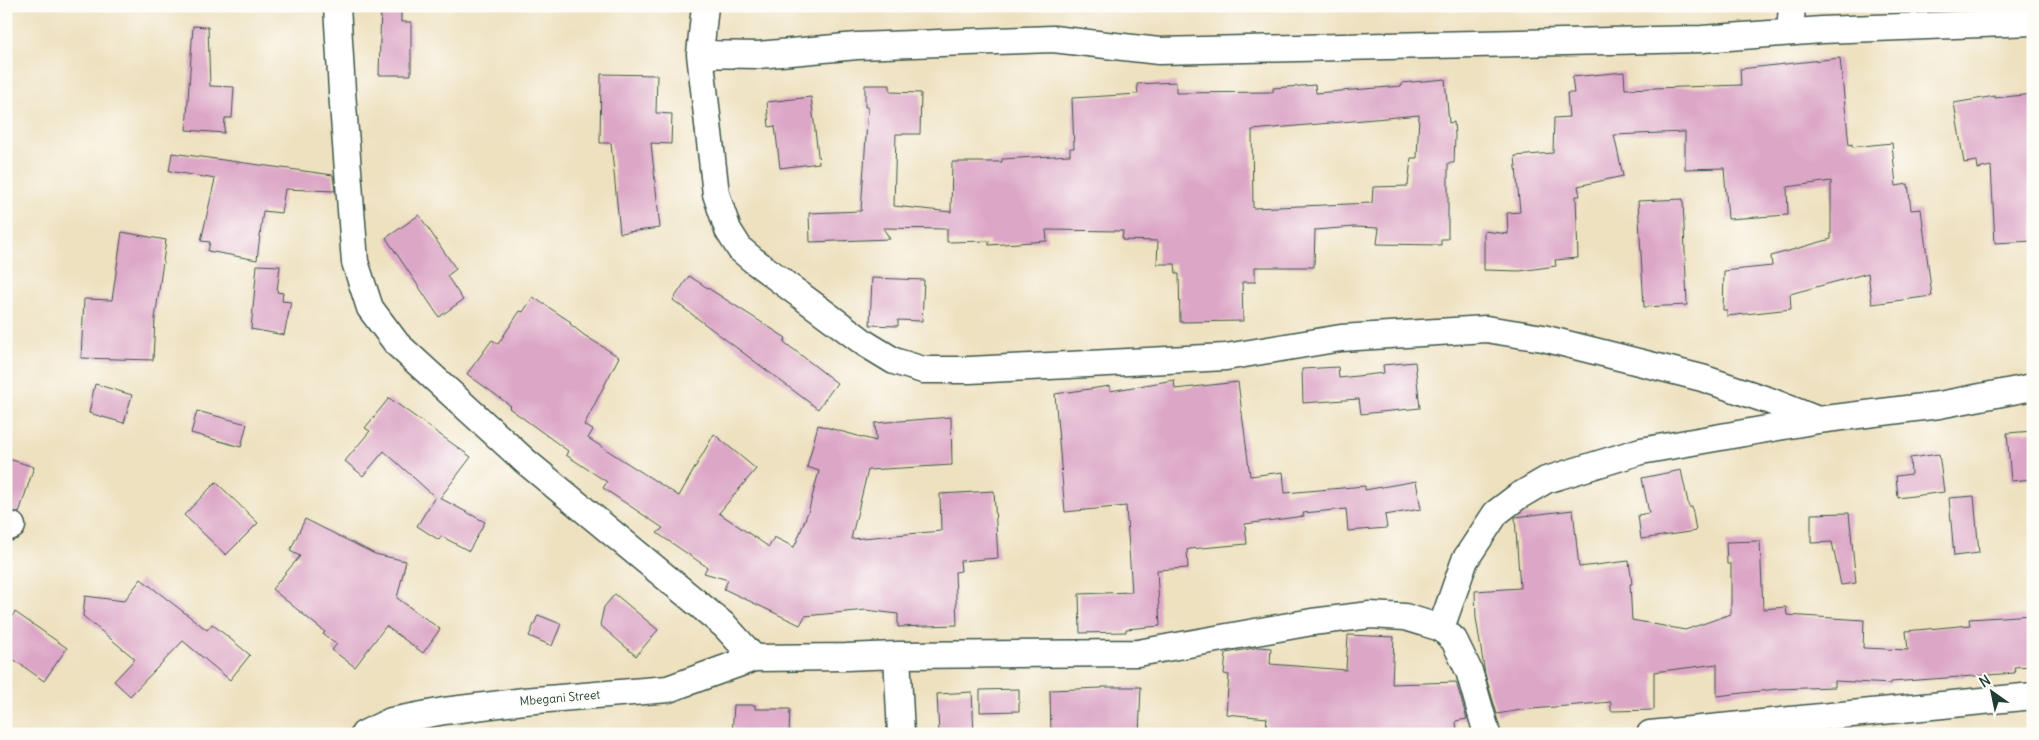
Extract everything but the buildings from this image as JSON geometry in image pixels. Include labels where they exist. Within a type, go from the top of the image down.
[{"type":"street","points":[[338,6],[342,92],[355,262],[370,308],[397,344],[525,461],[725,626],[754,658]]},
{"type":"street","points":[[705,6],[700,54],[716,194],[728,230],[740,249],[753,260],[866,344],[894,361],[923,370],[970,370],[1226,357],[1341,338],[1486,329],[1543,338],[1702,378],[1770,401],[1818,420]]},
{"type":"street","points":[[1790,32],[1792,6]]},
{"type":"street","points":[[700,54],[758,55],[857,46],[1053,39],[1159,51],[1702,39],[1790,32],[2033,22]]},
{"type":"street","points":[[1487,734],[1470,671],[1454,640],[1441,628],[1465,560],[1496,513],[1517,497],[1546,480],[1641,451],[1818,420],[1939,405],[2033,387]]},
{"type":"street","name":"Mbegani Street","points":[[364,734],[390,720],[444,711],[524,701],[668,689],[754,658],[897,654],[1138,653],[1312,622],[1370,615],[1404,617],[1441,628]]},
{"type":"street","points":[[897,654],[901,734]]},
{"type":"street","points":[[1650,734],[2033,696]]}]
